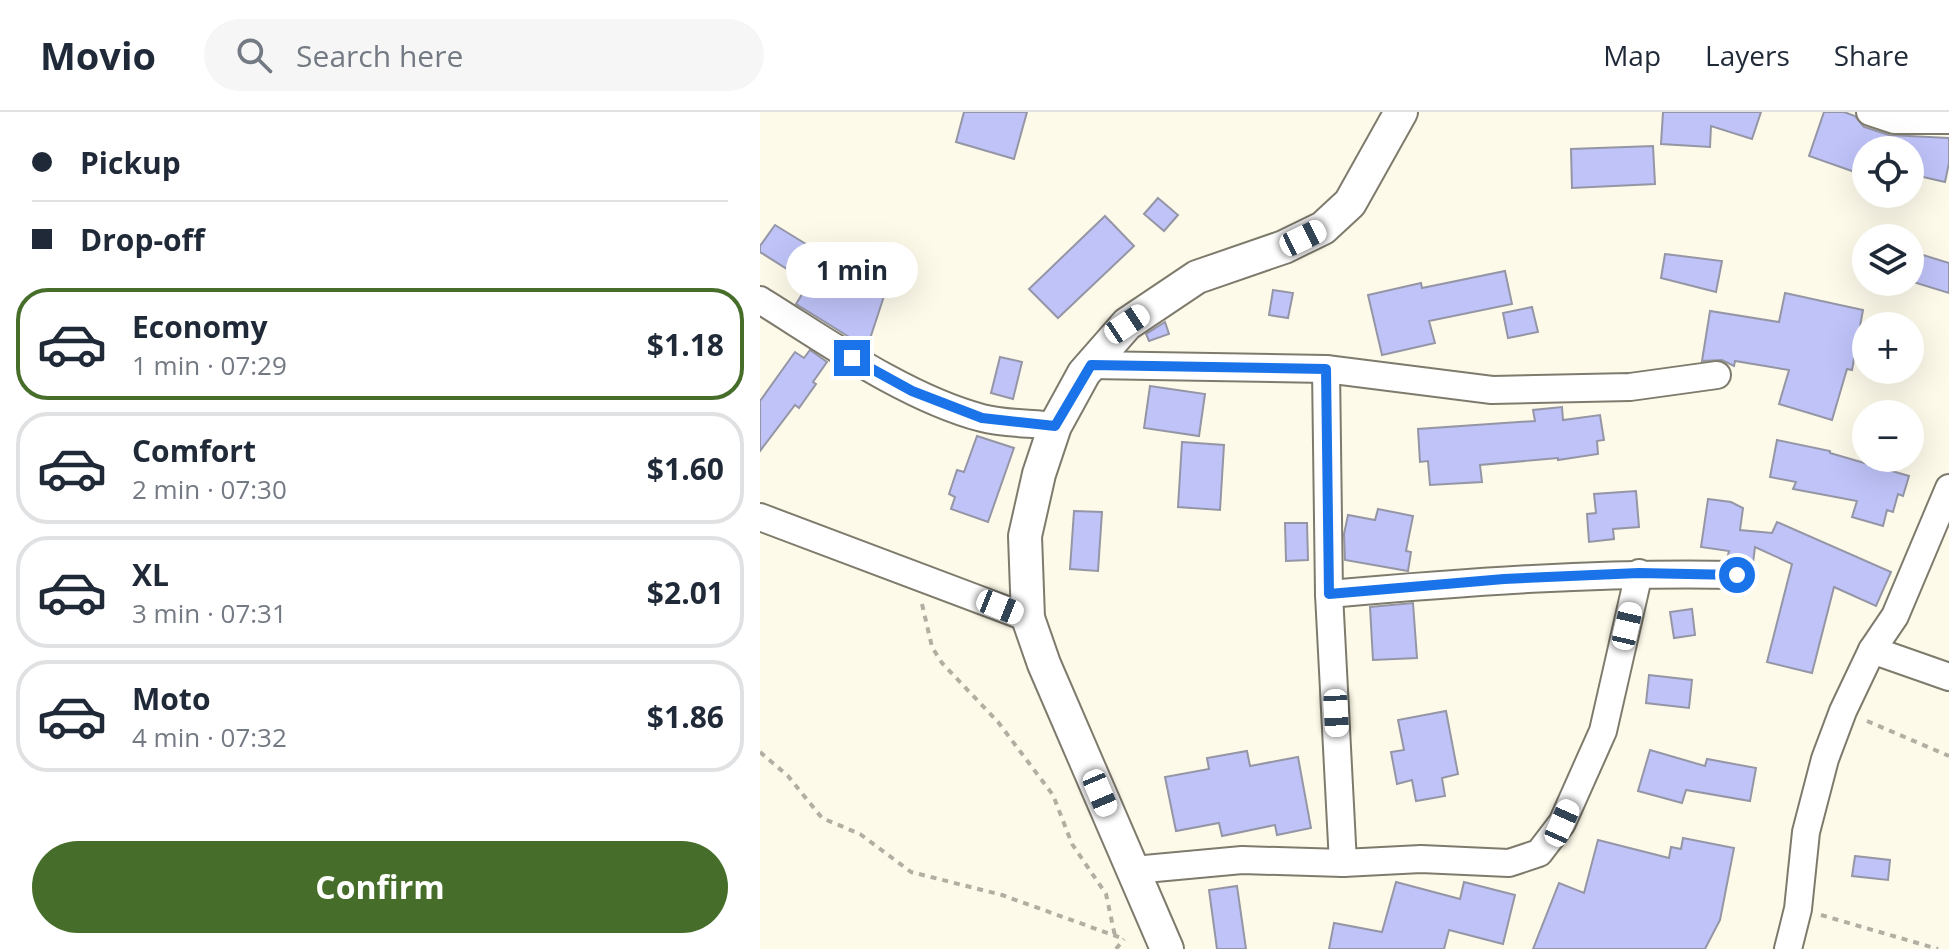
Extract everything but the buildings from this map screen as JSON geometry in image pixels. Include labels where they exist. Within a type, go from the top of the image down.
[{"type":"street","points":[[1167,949],[1044,664],[1028,618],[1025,536],[1039,474],[1055,426],[1091,365],[1127,324],[1197,277],[1284,247],[1323,228],[1350,203],[1401,112]]},
{"type":"street","points":[[1870,112],[1894,120],[1949,120]]},
{"type":"street","points":[[760,300],[852,358],[912,391],[982,418],[1055,426]]},
{"type":"street","points":[[1091,365],[1326,369],[1492,390],[1630,387],[1717,375]]},
{"type":"street","points":[[1326,369],[1329,594],[1343,863]]},
{"type":"street","points":[[1788,949],[1798,909],[1806,832],[1825,759],[1843,711],[1872,650],[1895,616],[1949,488]]},
{"type":"street","points":[[760,517],[1028,618]]},
{"type":"street","points":[[1329,594],[1504,579],[1639,573],[1737,575]]},
{"type":"street","points":[[1134,870],[1242,860],[1343,863],[1421,859],[1509,863],[1539,853],[1562,823],[1603,731],[1639,573]]},
{"type":"street","points":[[1872,650],[1949,677]]},
{"type":"path","points":[[916,574],[932,647],[942,663],[998,722],[1053,795],[1072,844],[1106,894],[1115,936]]},
{"type":"path","points":[[1843,711],[1949,756]]},
{"type":"path","points":[[760,752],[788,776],[822,818],[860,834],[911,872],[1002,895],[1124,939]]},
{"type":"path","points":[[1798,909],[1938,949]]},
{"type":"route","points":[[852,358],[912,391],[982,418],[1055,426],[1091,365],[1326,369],[1329,594],[1504,579],[1639,573],[1737,575]]}]
